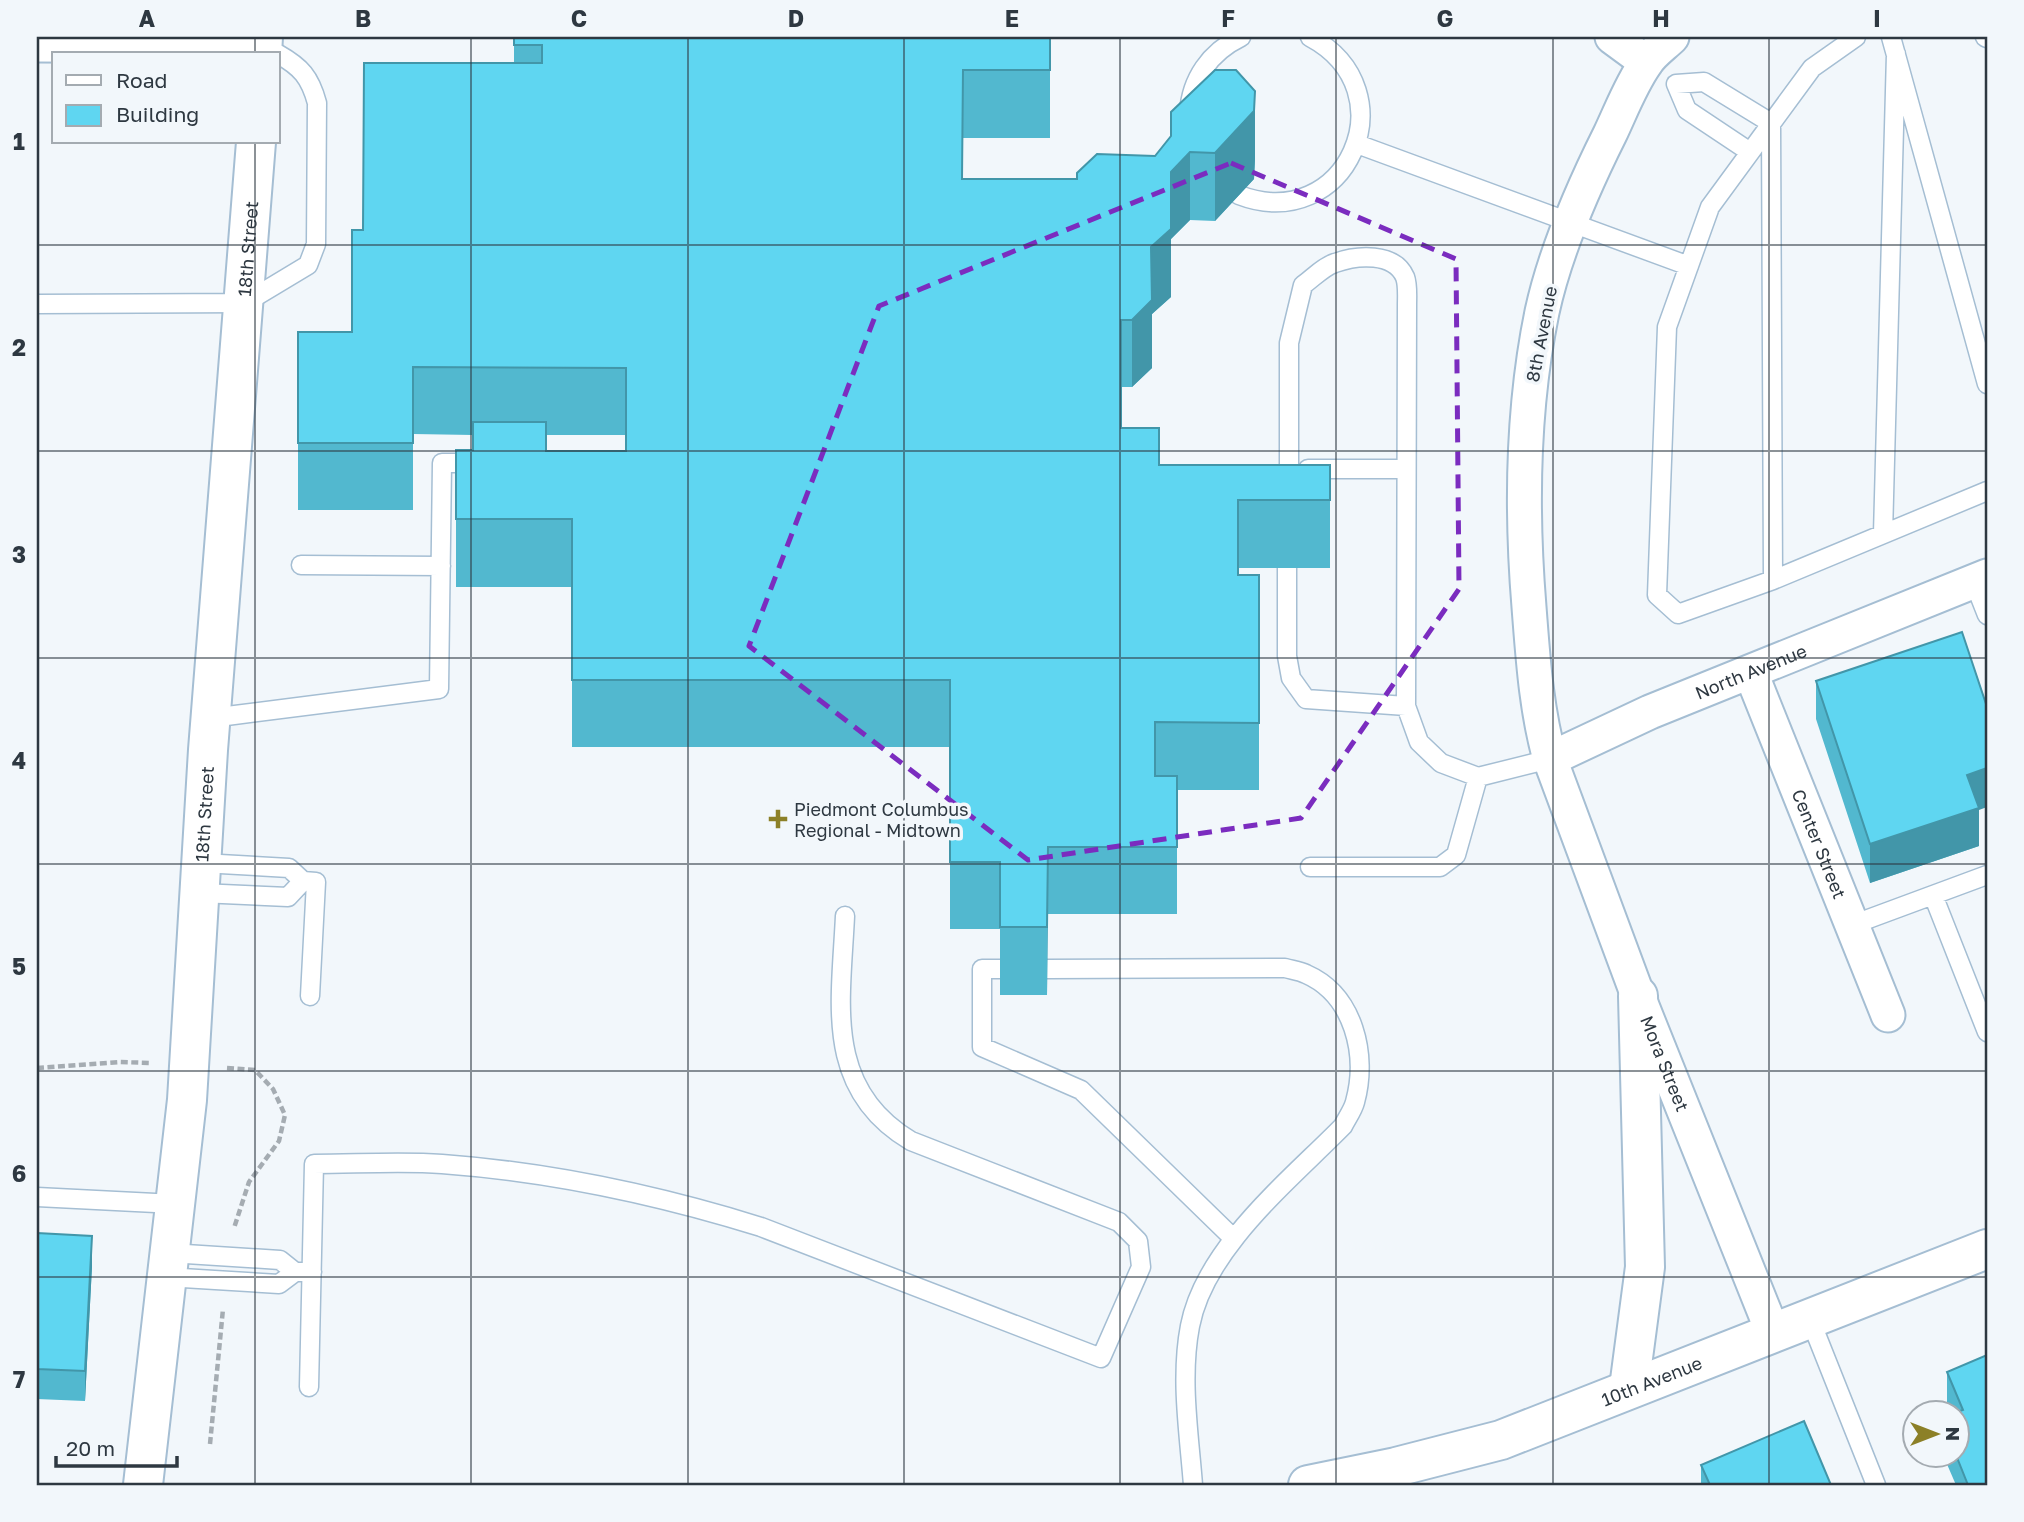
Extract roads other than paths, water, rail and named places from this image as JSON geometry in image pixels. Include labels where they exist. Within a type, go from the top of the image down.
[{"type":"street","points":[[1612,37],[1661,73]]},
{"type":"street","name":"8th Avenue","points":[[1550,759],[1540,723],[1524,547],[1524,474],[1531,374],[1543,309],[1571,223],[1603,148],[1661,73],[1672,37]]},
{"type":"street","points":[[37,45],[269,49]]},
{"type":"street","name":"18th Street","points":[[143,1485],[187,1100],[211,718],[256,144]]},
{"type":"street","name":"North Avenue","points":[[1550,759],[1650,712],[1981,579]]},
{"type":"street","name":"Center Street","points":[[1751,673],[1888,1015]]},
{"type":"street","name":"Mora Street","points":[[1550,759],[1638,996],[1773,1333]]},
{"type":"street","points":[[1629,1388],[1645,1267],[1638,996]]},
{"type":"street","name":"10th Avenue","points":[[1308,1485],[1396,1468],[1501,1440],[1987,1248]]},
{"type":"lane","points":[[1191,132],[1190,99],[1197,78],[1210,59],[1227,44],[1241,37]]},
{"type":"lane","points":[[1238,195],[1263,203],[1302,199],[1320,191],[1336,178],[1357,145],[1361,105],[1356,86],[1346,66],[1330,50],[1310,37]]},
{"type":"lane","points":[[1856,37],[1812,68],[1710,206],[1667,327],[1657,595],[1678,614],[1773,580],[1987,491]]},
{"type":"lane","points":[[1893,46],[1987,384]]},
{"type":"lane","points":[[1883,534],[1893,46]]},
{"type":"lane","points":[[37,304],[245,303],[308,265],[316,244],[317,103],[312,83],[297,65],[280,55]]},
{"type":"lane","points":[[1661,73],[1704,82],[1771,123]]},
{"type":"lane","points":[[1661,73],[1686,110],[1750,152]]},
{"type":"lane","points":[[1771,123],[1773,580]]},
{"type":"lane","points":[[1357,145],[1689,266]]},
{"type":"lane","points":[[1288,507],[1289,343],[1303,285],[1333,263],[1384,258],[1397,265],[1406,279],[1406,706],[1419,742],[1441,763],[1478,777],[1550,759]]},
{"type":"lane","points":[[211,718],[439,690],[443,463],[497,463]]},
{"type":"lane","points":[[1289,470],[1406,469]]},
{"type":"lane","points":[[301,565],[441,566]]},
{"type":"lane","points":[[1287,568],[1287,656],[1291,678],[1306,698],[1406,706]]},
{"type":"lane","points":[[1981,579],[1987,615]]},
{"type":"lane","points":[[1310,867],[1440,867],[1456,855],[1478,777]]},
{"type":"lane","points":[[201,878],[289,868],[303,881],[316,882],[310,996]]},
{"type":"lane","points":[[1852,925],[1987,875]]},
{"type":"lane","points":[[201,878],[288,897],[303,881]]},
{"type":"lane","points":[[1933,895],[1987,1032]]},
{"type":"lane","points":[[309,1387],[303,1272],[314,1164],[441,1164],[554,1178],[628,1191],[705,1209],[761,1227],[1101,1358],[1141,1267],[1138,1241],[1119,1222],[911,1141],[891,1129],[873,1110],[846,1060],[840,1027],[845,916]]},
{"type":"lane","points":[[1047,969],[1285,968],[1307,974],[1325,986],[1341,1002],[1351,1021],[1358,1045],[1360,1071],[1355,1104],[1343,1126],[1233,1238],[1209,1273],[1190,1324],[1185,1382],[1193,1485]]},
{"type":"lane","points":[[1000,969],[982,969],[982,1047],[1081,1090],[1233,1238]]},
{"type":"lane","points":[[37,1197],[175,1204]]},
{"type":"lane","points":[[168,1265],[280,1260],[303,1272]]},
{"type":"lane","points":[[168,1265],[279,1284],[303,1272]]},
{"type":"lane","points":[[1810,1319],[1877,1485]]},
{"type":"place","name":"Piedmont Columbus Regional - Midtown","points":[[778,819]]}]
